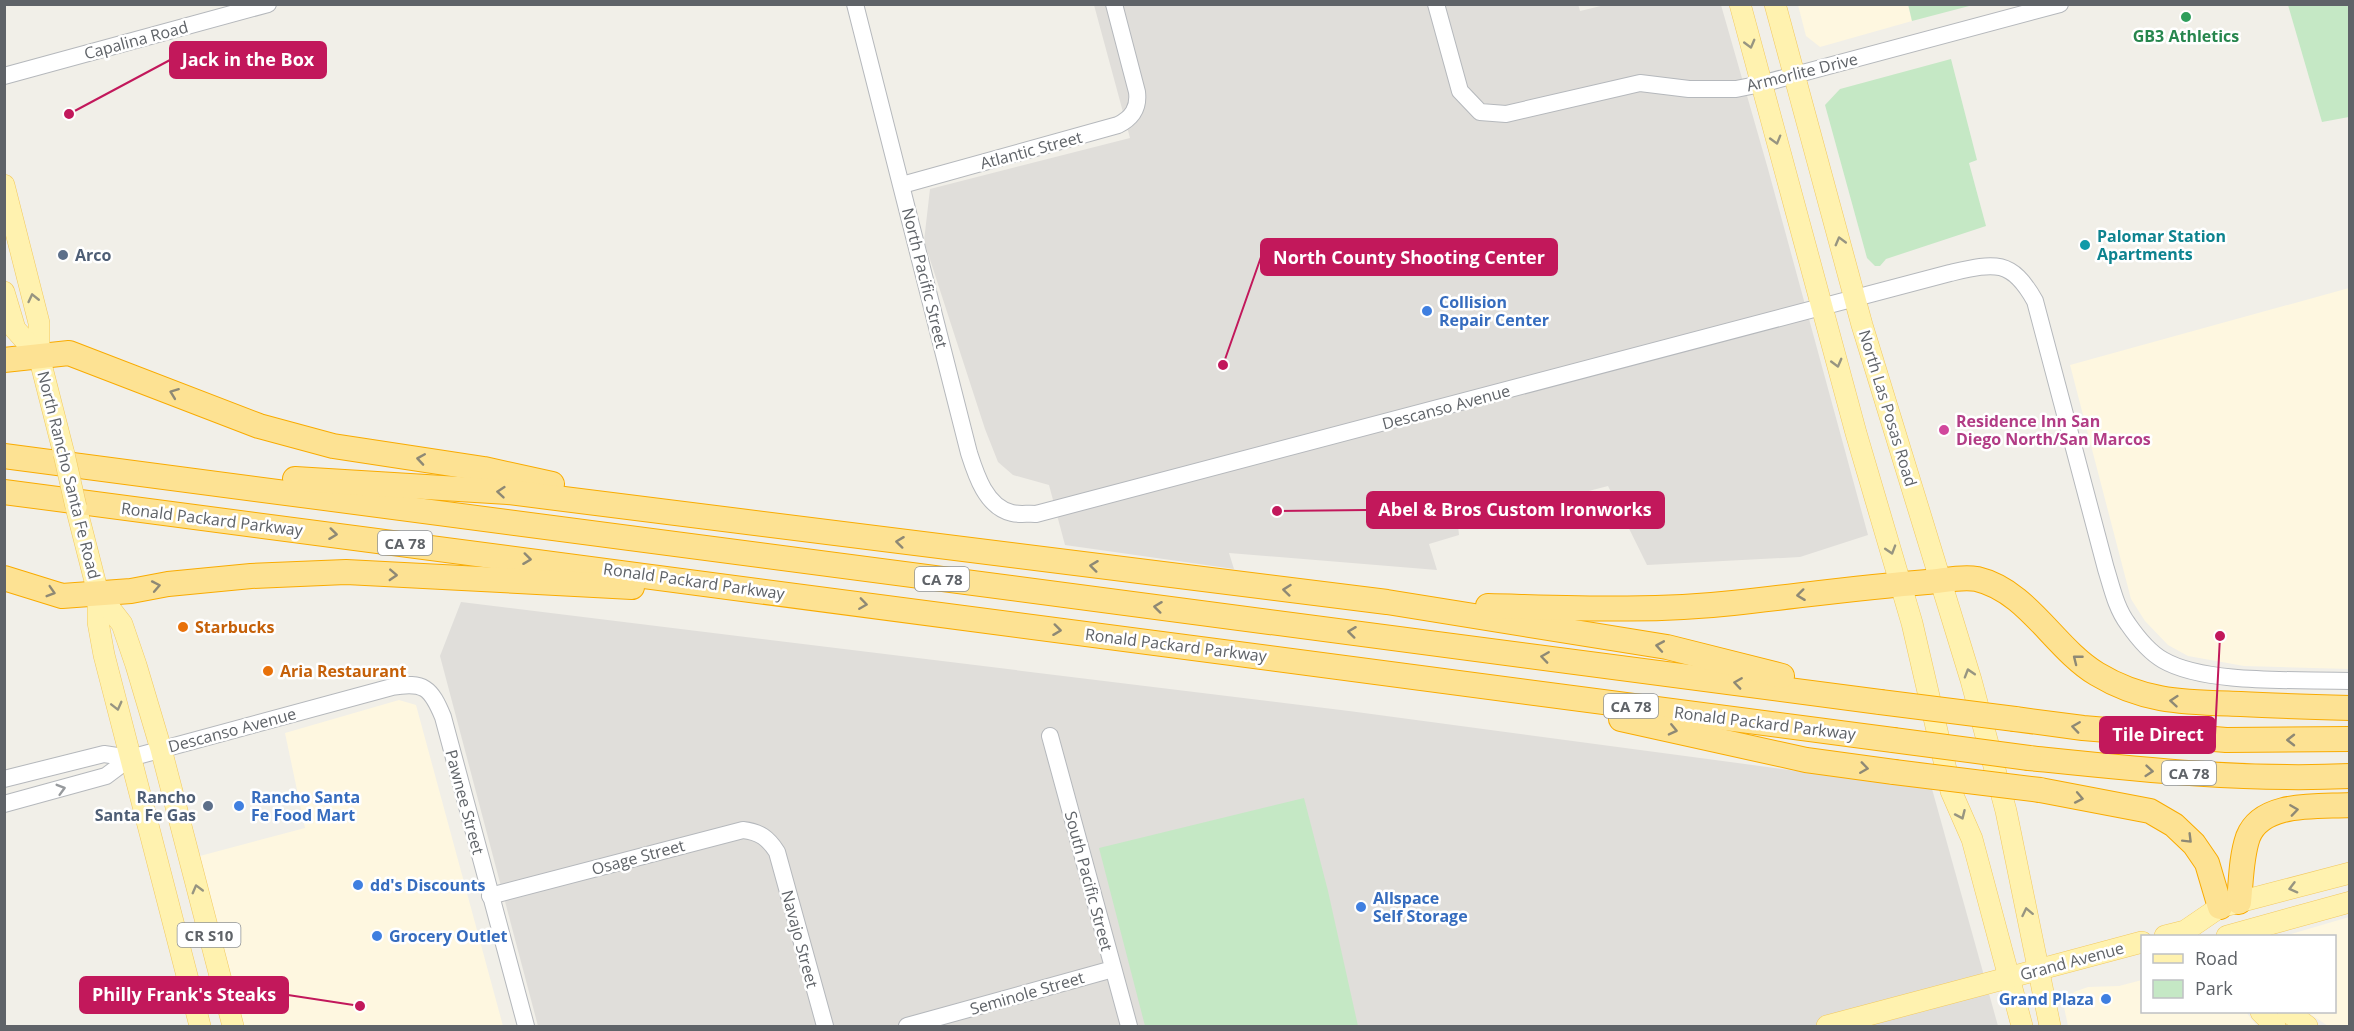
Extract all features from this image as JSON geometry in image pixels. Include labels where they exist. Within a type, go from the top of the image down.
[{"type":"highway","points":[[4,360],[69,353],[259,426],[333,446],[484,469],[684,514]]},
{"type":"highway","name":"Ronald Packard Parkway","points":[[4,456],[2093,729],[2226,740],[2349,739]]},
{"type":"highway","points":[[111,470],[508,492],[1387,602],[1667,647],[1880,702]]},
{"type":"highway","name":"Ronald Packard Parkway","points":[[4,492],[2028,758],[2149,771],[2216,775],[2349,776]]},
{"type":"highway","points":[[4,578],[62,596],[251,576],[346,572],[806,596]]},
{"type":"highway","points":[[1387,602],[1534,608],[1638,608],[1731,604],[1968,578],[1994,585],[2018,602],[2072,656],[2096,673],[2137,693],[2167,701],[2349,708]]},
{"type":"highway","points":[[1369,670],[1640,722],[1806,760],[2040,790],[2150,812],[2174,825],[2194,844],[2207,863],[2229,905]]},
{"type":"highway","points":[[2229,905],[2248,837],[2258,823],[2273,814],[2292,809],[2349,805]]},
{"type":"main road","points":[[1740,4],[1856,433],[1901,584],[1951,791],[1972,838],[2022,1026]]},
{"type":"main road","name":"North Las Posas Road","points":[[1775,4],[1855,297],[1971,680],[2006,811],[2050,1026]]},
{"type":"main road","name":"North Rancho Santa Fe Road","points":[[4,184],[39,323],[39,356],[98,593]]},
{"type":"main road","name":"North Rancho Santa Fe Road","points":[[4,292],[15,329],[39,356]]},
{"type":"main road","name":"CR S10","points":[[98,593],[122,624],[136,665],[161,749],[233,1026]]},
{"type":"main road","name":"CR S10","points":[[98,593],[98,622],[103,650],[200,1026]]},
{"type":"main road","points":[[2175,934],[2229,905],[2349,873]]},
{"type":"main road","points":[[2237,935],[2349,902]]},
{"type":"main road","points":[[2229,905],[2234,935]]},
{"type":"main road","points":[[2175,934],[2204,935]]},
{"type":"main road","name":"Grand Avenue","points":[[1827,1026],[2141,942]]},
{"type":"main road","points":[[2263,1013],[2275,1026]]},
{"type":"main road","points":[[2291,1013],[2307,1026]]},
{"type":"street","name":"Capalina Road","points":[[4,75],[268,4]]},
{"type":"street","name":"North Pacific Street","points":[[855,4],[976,475],[984,490],[1001,508],[1012,513],[1036,514]]},
{"type":"street","name":"Atlantic Street","points":[[902,185],[1118,125],[1128,120],[1139,103],[1114,4]]},
{"type":"street","name":"Armorlite Drive","points":[[1436,4],[1460,91],[1480,112],[1506,114],[1640,83],[1689,89],[1736,89],[2060,4]]},
{"type":"street","name":"Descanso Avenue","points":[[1036,514],[1855,297],[1983,265],[2010,268],[2025,283],[2035,301],[2116,603],[2127,623],[2140,639],[2163,660],[2186,670],[2209,675],[2349,681]]},
{"type":"street","name":"Descanso Avenue","points":[[4,779],[104,754],[130,758],[405,684],[421,685],[429,691],[443,717]]},
{"type":"street","name":"Pawnee Street","points":[[443,717],[526,1026]]},
{"type":"street","name":"South Pacific Street","points":[[1050,736],[1129,1026]]},
{"type":"street","points":[[4,804],[106,776],[130,758]]},
{"type":"street","name":"Osage Street","points":[[490,896],[743,830],[755,831],[769,840],[777,852]]},
{"type":"street","name":"Navajo Street","points":[[777,852],[825,1026]]},
{"type":"street","name":"Seminole Street","points":[[907,1026],[1113,969]]},
{"type":"shaded area","points":[[1578,4],[1580,11],[1605,5],[1721,5],[1868,535],[1800,557],[1647,565],[1608,486],[1458,525],[1459,535],[1429,544],[1437,570],[1229,553],[1234,569],[1065,545],[1049,485],[1013,475],[998,462],[985,429],[924,241],[930,189],[1130,138],[1094,5]]},
{"type":"shaded area","points":[[1798,5],[1908,5],[1912,21],[1820,47],[1806,36]]},
{"type":"shaded area","points":[[236,41],[242,58],[221,63],[216,47]]},
{"type":"shaded area","points":[[2349,288],[2349,669],[2244,666],[2188,656],[2168,645],[2145,621],[2131,599],[2070,365]]},
{"type":"shaded area","points":[[461,602],[1349,711],[1932,789],[1998,1026],[538,1026],[440,656]]},
{"type":"shaded area","points":[[399,700],[416,705],[503,1026],[240,1026],[196,857],[305,828],[285,733]]},
{"type":"shaded area","points":[[2349,917],[2349,1026],[2328,1026],[2308,1013],[2336,1013],[2336,935],[2287,935]]},
{"type":"shaded area","name":"Grand Plaza","points":[[2141,980],[2141,1013],[2247,1013],[2257,1026],[2068,1026],[2064,1007],[2074,992],[2088,987],[2119,986]]},
{"type":"green space","points":[[1908,4],[1973,4],[1973,5],[1912,21]]},
{"type":"green space","points":[[2288,5],[2349,5],[2349,117],[2322,122]]},
{"type":"green space","points":[[1951,59],[1977,160],[1969,163],[1986,226],[1886,259],[1880,266],[1875,266],[1867,258],[1825,105],[1840,89]]},
{"type":"green space","points":[[1304,798],[1328,891],[1358,1026],[1145,1026],[1099,848]]},
{"type":"place","name":"GB3 Athletics","points":[[2186,17]]},
{"type":"place","name":"Jack in the Box","points":[[69,114]]},
{"type":"place","name":"Palomar Station Apartments","points":[[2085,245]]},
{"type":"place","name":"Arco","points":[[63,255]]},
{"type":"place","name":"Collision Repair Center","points":[[1427,311]]},
{"type":"place","name":"North County Shooting Center","points":[[1223,365]]},
{"type":"place","name":"Residence Inn San Diego North/San Marcos","points":[[1944,430]]},
{"type":"place","name":"Abel & Bros Custom Ironworks","points":[[1277,511]]},
{"type":"place","name":"Starbucks","points":[[183,627]]},
{"type":"place","name":"Tile Direct","points":[[2220,636]]},
{"type":"place","name":"Aria Restaurant","points":[[268,671]]},
{"type":"place","name":"Rancho Santa Fe Gas","points":[[208,806]]},
{"type":"place","name":"Rancho Santa Fe Food Mart","points":[[239,806]]},
{"type":"place","name":"dd's Discounts","points":[[358,885]]},
{"type":"place","name":"Allspace Self Storage","points":[[1361,907]]},
{"type":"place","name":"Grocery Outlet","points":[[377,936]]},
{"type":"place","name":"Grand Plaza","points":[[2106,999]]},
{"type":"place","name":"Philly Frank's Steaks","points":[[360,1006]]}]
